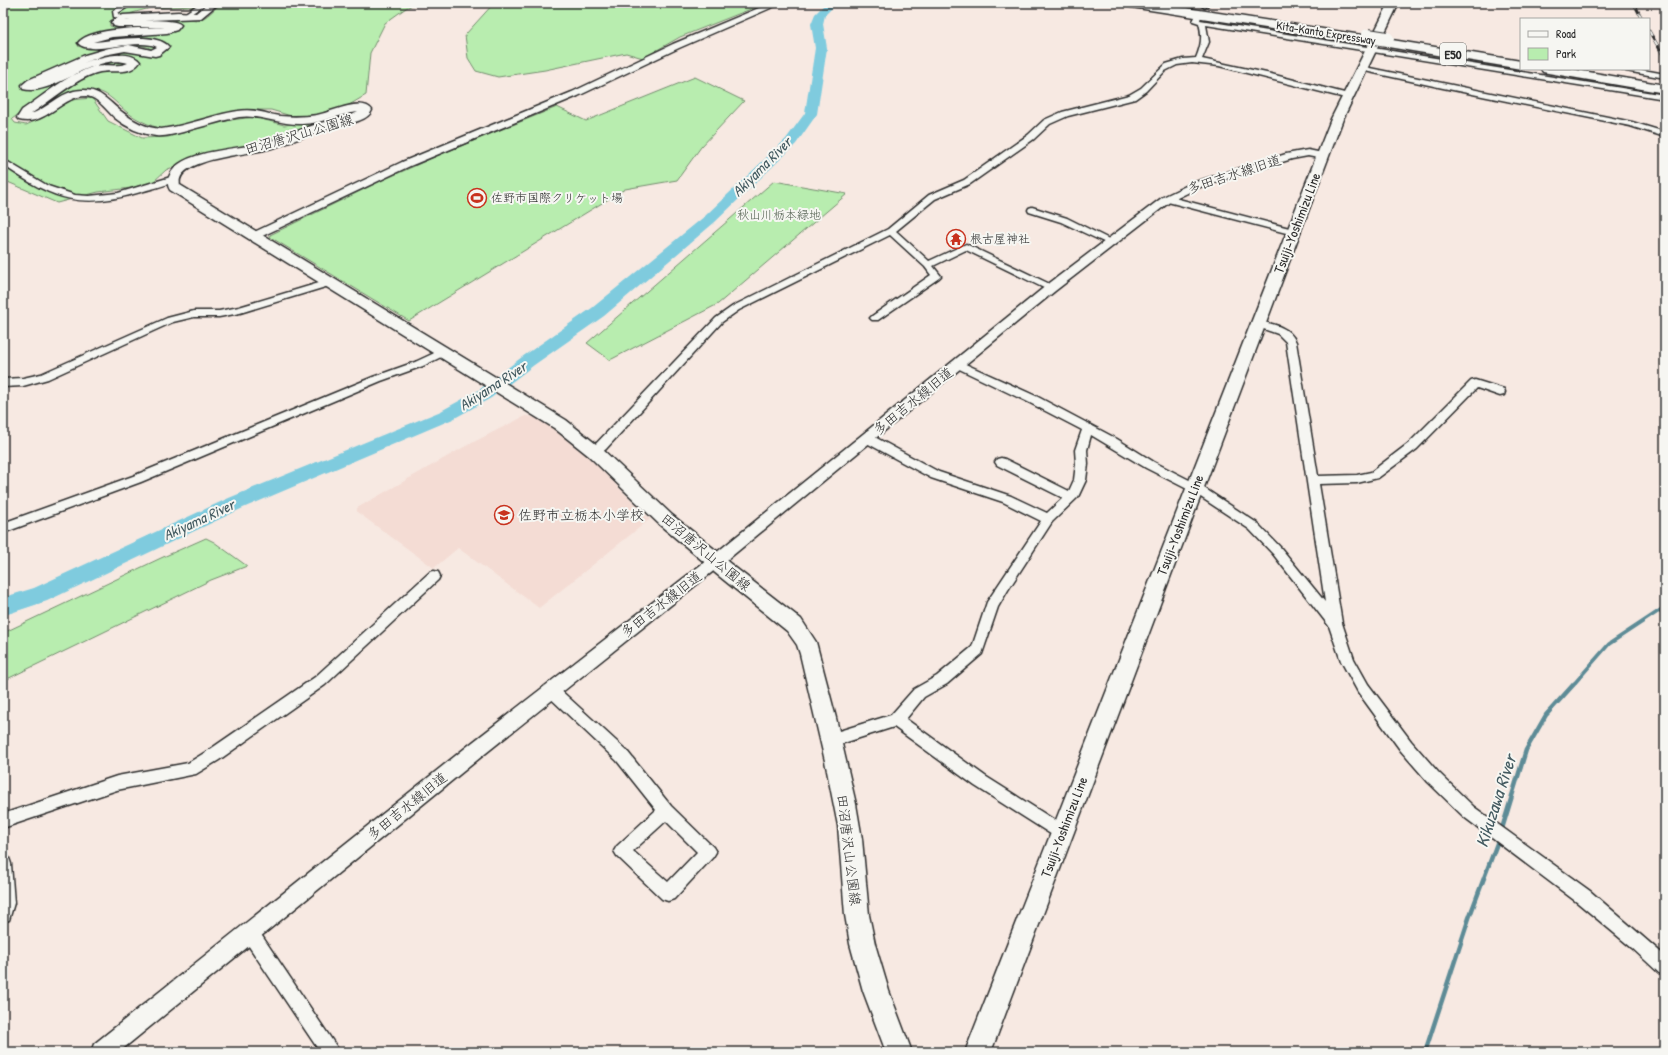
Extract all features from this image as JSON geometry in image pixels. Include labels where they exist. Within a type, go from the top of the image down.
[{"type":"highway","name":"Kita-Kanto Expressway","points":[[1131,3],[1370,41],[1386,41],[1520,60]]},
{"type":"highway","name":"Kita-Kanto Expressway","points":[[1168,3],[1370,41]]},
{"type":"highway","name":"Kita-Kanto Expressway","points":[[1386,41],[1520,65]]},
{"type":"highway","points":[[1554,70],[1665,89]]},
{"type":"highway","points":[[1582,70],[1665,84]]},
{"type":"main road","points":[[123,18],[200,15],[214,3]]},
{"type":"main road","name":"Tsuiji-Yoshimizu Line","points":[[978,1052],[1337,118],[1363,68],[1370,41],[1394,3]]},
{"type":"main road","name":"田沼唐沢山公園線","points":[[123,18],[116,23],[176,25],[167,30],[101,35],[85,41],[83,43],[88,45],[145,42],[164,47],[155,52],[131,47],[105,52],[92,56],[32,82],[27,85],[27,87],[39,86],[78,69],[104,60],[129,59],[135,62],[133,65],[126,68],[102,68],[89,72],[26,112],[23,118],[33,117],[63,99],[84,93],[97,95],[118,114],[148,132],[156,134],[239,114],[255,113],[280,119],[300,121],[321,118],[356,108],[364,108],[366,110],[365,113],[354,119],[315,129],[264,147],[202,158],[184,166],[174,178],[174,187],[560,424],[595,452],[666,520],[716,561],[721,567],[785,616],[800,632],[810,654],[849,826],[855,896],[863,947],[872,980],[899,1052]]},
{"type":"street","points":[[123,18],[116,16],[116,12],[131,3]]},
{"type":"street","points":[[186,15],[204,3]]},
{"type":"street","points":[[254,236],[406,164],[570,97],[670,49],[778,3]]},
{"type":"street","points":[[1198,61],[1204,49],[1207,35],[1200,19],[1370,41],[1520,69]]},
{"type":"street","points":[[595,452],[719,320],[736,308],[891,231],[932,197],[968,182],[1031,137],[1047,122],[1065,114],[1132,97],[1142,91],[1163,68],[1176,63],[1198,61],[1276,77],[1349,96]]},
{"type":"street","points":[[1363,68],[1451,88],[1632,124],[1665,135]]},
{"type":"street","points":[[1523,70],[1665,97]]},
{"type":"street","points":[[1632,70],[1665,76]]},
{"type":"street","name":"多田吉水線旧道","points":[[102,1052],[551,690],[716,561],[1051,288],[1167,199],[1196,185],[1290,156],[1308,153],[1323,156]]},
{"type":"street","points":[[3,160],[22,174],[60,194],[87,199],[109,198],[136,192],[174,178]]},
{"type":"street","points":[[1167,199],[1294,232]]},
{"type":"street","points":[[1032,210],[1064,220],[1111,242]]},
{"type":"street","points":[[875,318],[936,276],[928,265],[891,231]]},
{"type":"street","points":[[928,265],[966,247],[1051,288]]},
{"type":"street","points":[[3,383],[23,382],[44,377],[170,320],[194,314],[219,314],[240,310],[329,283]]},
{"type":"street","points":[[1258,324],[1285,333],[1290,337],[1335,623],[1348,661],[1363,688],[1406,746],[1468,812],[1584,897],[1638,942],[1665,967]]},
{"type":"street","points":[[3,528],[137,479],[377,379],[419,364],[443,352]]},
{"type":"street","points":[[957,364],[1034,400],[1114,442],[1150,465],[1194,488],[1253,526],[1277,552],[1335,623]]},
{"type":"street","points":[[1312,480],[1358,479],[1374,475],[1413,446],[1475,384],[1500,392]]},
{"type":"street","points":[[830,740],[896,720],[919,693],[942,680],[977,650],[992,606],[1048,519],[1072,497],[1080,480],[1082,464],[1081,450],[1088,429]]},
{"type":"street","points":[[867,438],[935,475],[1007,499],[1048,519]]},
{"type":"street","points":[[1000,462],[1072,497]]},
{"type":"street","points":[[3,820],[117,783],[191,769],[214,755],[320,681],[434,576]]},
{"type":"street","points":[[551,690],[622,756],[666,811],[708,852],[668,893],[622,851],[666,811]]},
{"type":"street","points":[[896,720],[980,781],[1062,833]]},
{"type":"street","points":[[3,864],[6,903],[3,914]]},
{"type":"street","points":[[250,933],[330,1052]]},
{"type":"shaded area","name":"佐野市立栃本小学校","points":[[525,416],[535,417],[547,424],[588,457],[650,519],[539,608],[458,548],[434,568],[357,512],[357,508],[464,447]]},
{"type":"green space","points":[[3,3],[199,3],[193,6],[150,8],[114,18],[110,21],[110,26],[166,26],[168,28],[80,42],[78,46],[85,48],[146,43],[156,46],[152,49],[138,45],[122,45],[104,49],[68,62],[22,84],[21,89],[35,88],[60,81],[96,66],[123,62],[124,65],[99,66],[46,94],[12,119],[15,123],[26,125],[44,117],[71,100],[92,98],[108,121],[142,138],[168,137],[223,121],[254,117],[284,125],[318,121],[345,114],[352,115],[272,142],[200,155],[166,170],[153,182],[131,188],[98,192],[57,203],[3,180]]},
{"type":"green space","points":[[223,3],[417,3],[406,8],[385,23],[370,53],[366,95],[349,105],[322,114],[298,118],[271,110],[243,110],[168,130],[153,126],[137,119],[111,98],[101,92],[90,91],[73,94],[38,112],[30,114],[33,110],[83,79],[98,72],[136,65],[139,59],[114,57],[74,68],[85,62],[98,56],[124,50],[153,55],[166,50],[167,46],[159,42],[88,42],[93,39],[168,33],[179,29],[180,25],[149,22],[160,18],[173,16],[182,16],[195,20],[201,19]]},
{"type":"green space","points":[[494,3],[766,3],[680,37],[643,58],[626,53],[545,70],[498,77],[476,71],[468,58],[465,35]]},
{"type":"green space","name":"佐野市国際クリケット場","points":[[695,77],[744,101],[701,147],[677,180],[625,189],[409,321],[270,237],[270,235],[383,180],[441,154],[557,107],[586,121]]},
{"type":"green space","name":"秋山川栃本緑地","points":[[774,181],[847,194],[718,304],[610,360],[587,343]]},
{"type":"green space","points":[[206,538],[214,542],[247,566],[211,580],[3,681],[3,633]]},
{"type":"waterway","name":"Akiyama River","points":[[3,604],[8,605],[40,595],[236,503],[447,415],[485,394],[528,361],[598,312],[710,219],[791,141],[799,128],[811,114],[821,48],[817,24],[820,14],[832,3]]},
{"type":"waterway","name":"Kikuzawa River","points":[[1573,685],[1609,644],[1665,607]]},
{"type":"waterway","name":"Kikuzawa River","points":[[1501,832],[1526,750],[1546,715],[1574,684]]},
{"type":"waterway","name":"Kikuzawa River","points":[[1425,1052],[1469,918],[1499,838]]},
{"type":"railway","points":[[1634,3],[1642,18]]},
{"type":"railway","points":[[1650,33],[1665,58]]},
{"type":"place","name":"佐野市国際クリケット場","points":[[477,198]]},
{"type":"place","name":"根古屋神社","points":[[956,239]]},
{"type":"place","name":"佐野市立栃本小学校","points":[[504,515]]}]
